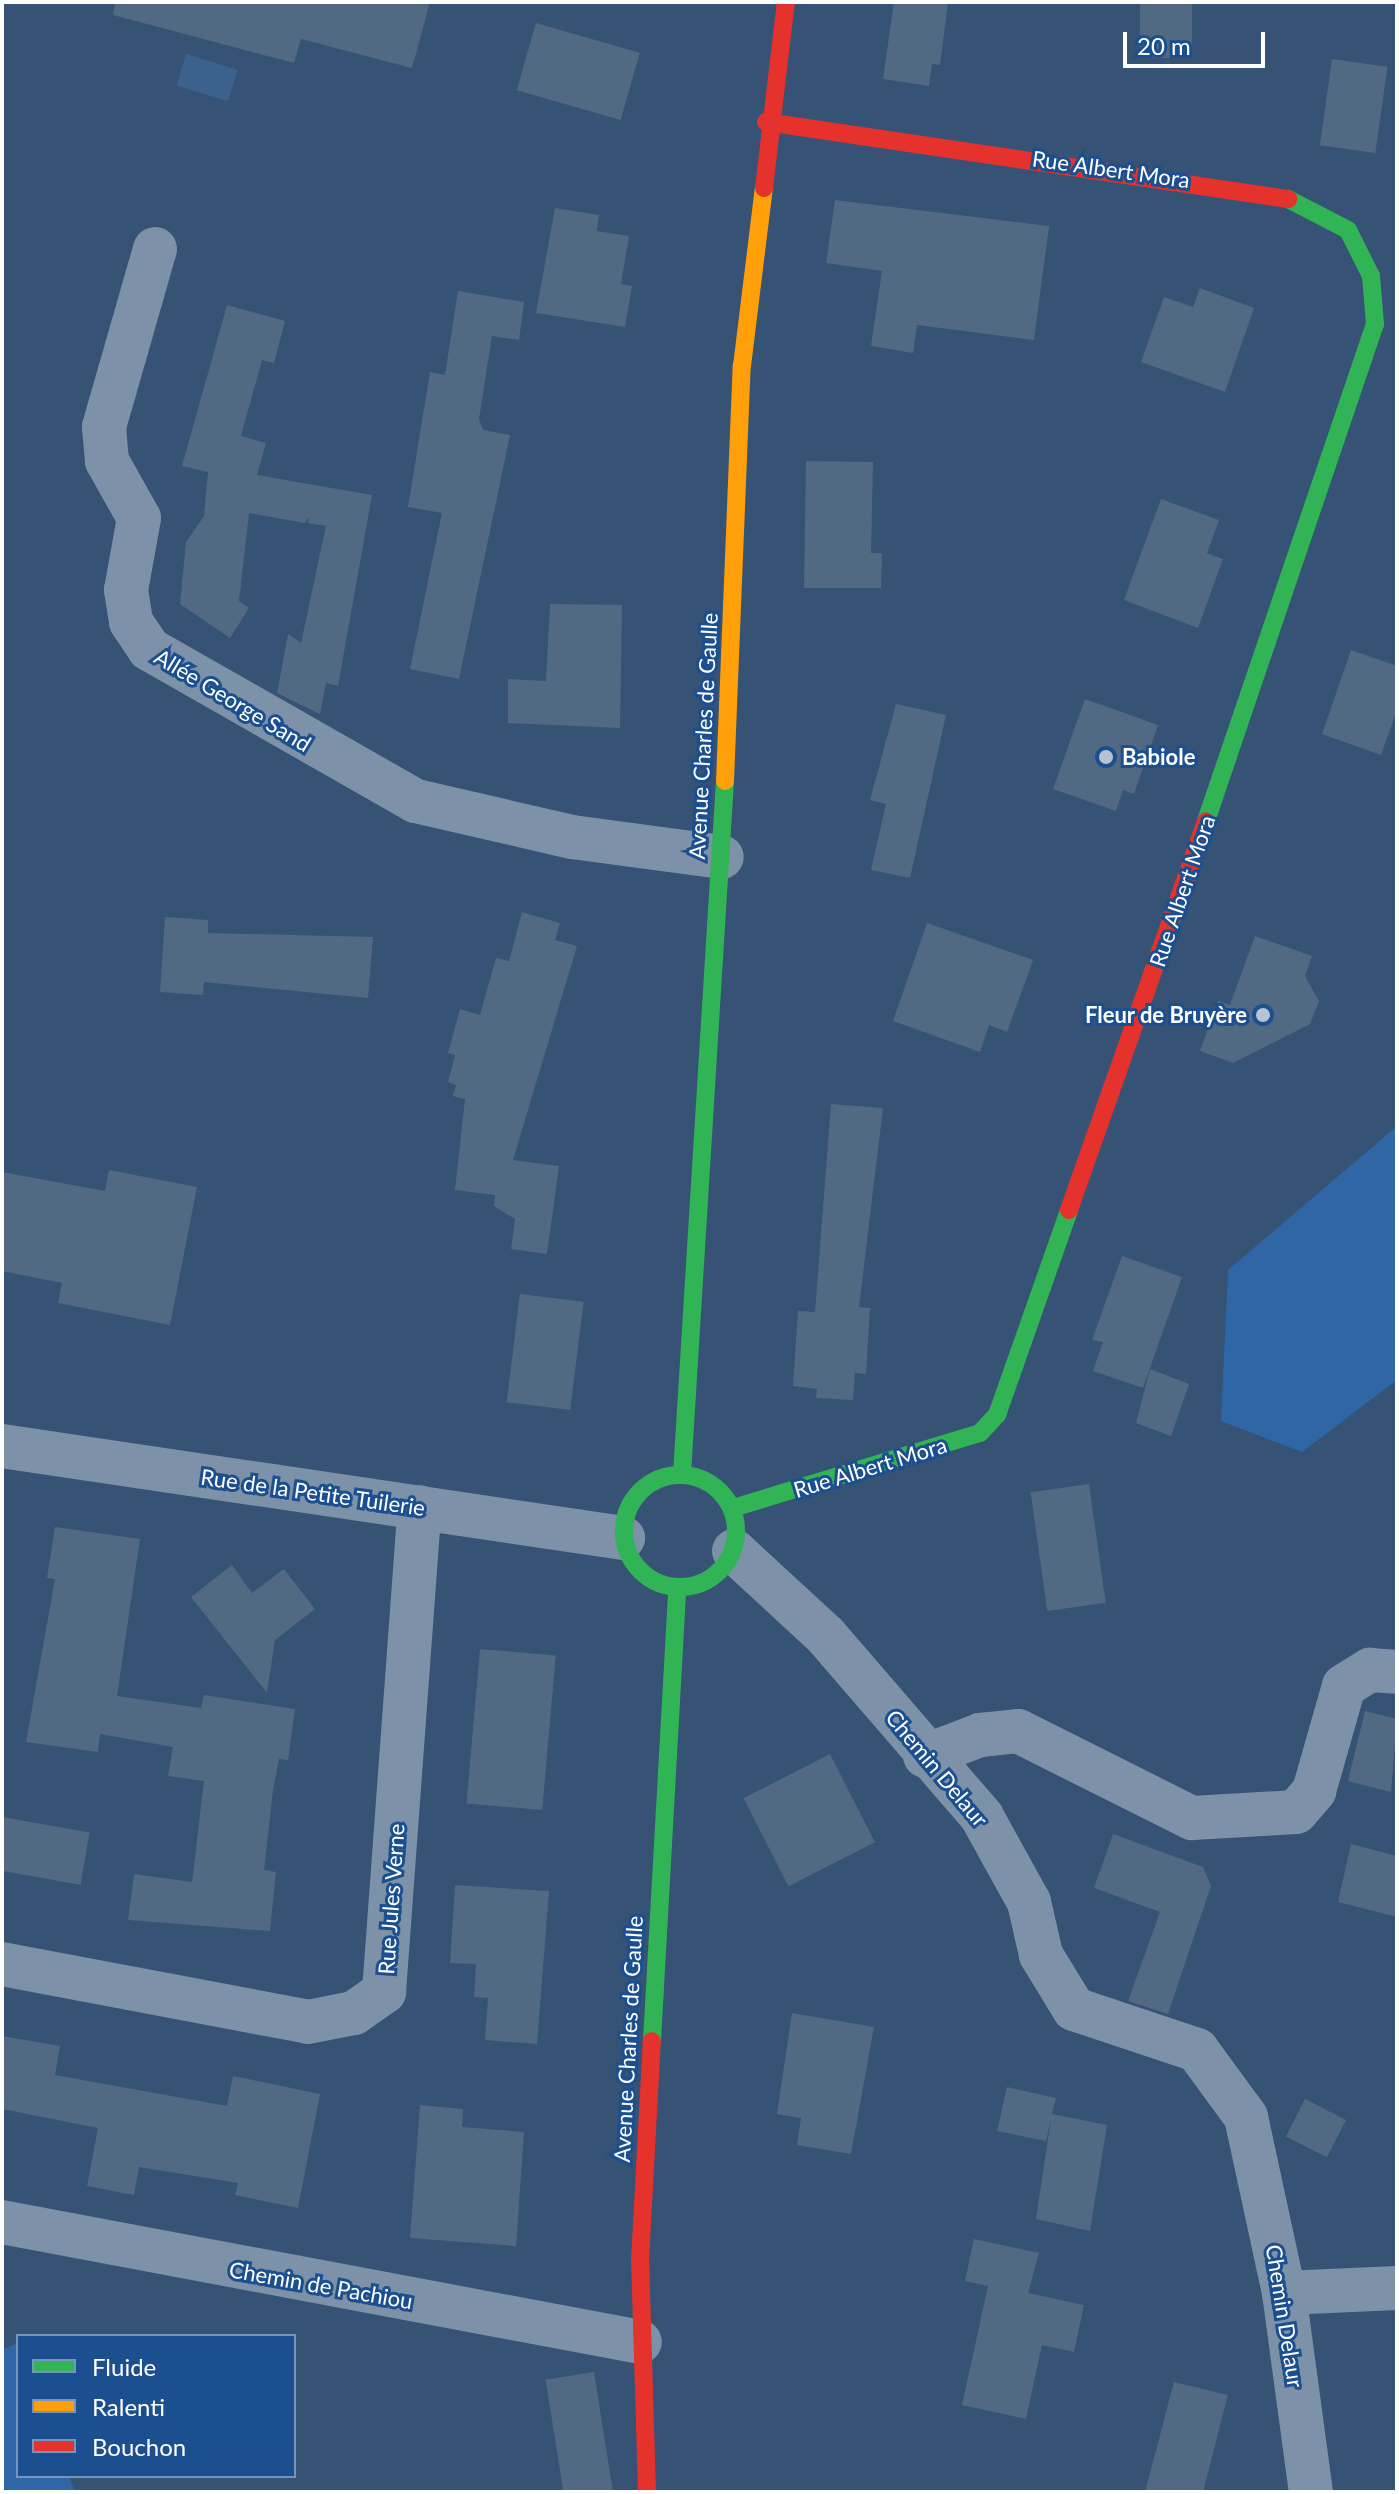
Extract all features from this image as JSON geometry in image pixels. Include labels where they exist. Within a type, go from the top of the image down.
[{"type":"street","name":"Avenue Charles de Gaulle","points":[[682,1474],[722,857],[742,366],[766,122],[786,2]]},
{"type":"street","name":"Rue Albert Mora","points":[[733,1529],[980,1433],[997,1415],[1364,372],[1386,328],[1371,276],[1348,230],[1308,204],[1240,187],[766,122]]},
{"type":"street","name":"Allée George Sand","points":[[155,249],[104,427],[107,461],[139,518],[126,590],[131,622],[149,649],[416,801],[572,837],[722,857]]},
{"type":"street","name":"Rue de la Petite Tuilerie","points":[[2,1446],[623,1538]]},
{"type":"street","points":[[682,1474],[721,1491],[733,1529],[712,1579],[677,1589],[651,1581],[633,1563],[623,1538],[638,1492],[682,1474]]},
{"type":"street","name":"Rue Jules Verne","points":[[2,1964],[308,2022],[354,2013],[384,1992],[420,1507]]},
{"type":"street","name":"Chemin Delaur","points":[[733,1529],[925,1756],[982,1817],[1029,1902],[1041,1955],[1074,2009],[1197,2050],[1246,2117],[1284,2293],[1311,2492]]},
{"type":"street","name":"Avenue Charles de Gaulle","points":[[647,2492],[640,2342],[677,1589]]},
{"type":"street","points":[[925,1756],[980,1735],[1018,1731],[1192,1818],[1296,1812],[1314,1791],[1344,1686],[1370,1670],[1397,1672]]},
{"type":"street","name":"Chemin de Pachiou","points":[[2,2222],[640,2342]]},
{"type":"street","points":[[1284,2293],[1397,2288]]},
{"type":"shaded area","points":[[186,54],[238,70],[228,101],[176,86]]},
{"type":"shaded area","points":[[1397,1126],[1397,1380],[1302,1452],[1221,1421],[1228,1270]]},
{"type":"shaded area","points":[[16,2344],[16,2478],[70,2478],[75,2492],[2,2492],[2,2350]]},
{"type":"building","points":[[115,2],[430,2],[412,68],[301,39],[294,63],[113,15]]},
{"type":"building","points":[[894,2],[948,2],[940,65],[932,64],[929,86],[883,79]]},
{"type":"building","points":[[1140,2],[1192,2],[1192,58],[1140,58]]},
{"type":"building","points":[[536,23],[640,53],[621,120],[517,90]]},
{"type":"building","points":[[1332,59],[1387,67],[1375,153],[1320,145]]},
{"type":"building","points":[[835,200],[1049,226],[1034,340],[917,325],[913,353],[871,346],[882,271],[826,263]]},
{"type":"building","points":[[555,208],[599,215],[597,231],[629,236],[621,284],[632,286],[625,327],[536,313]]},
{"type":"building","points":[[1200,288],[1254,308],[1225,392],[1141,362],[1164,297],[1193,307]]},
{"type":"building","points":[[458,291],[524,302],[519,340],[492,336],[479,419],[483,430],[510,435],[459,679],[410,669],[442,513],[408,507],[430,372],[445,375]]},
{"type":"building","points":[[227,305],[285,321],[274,363],[262,360],[241,436],[266,443],[257,475],[372,495],[338,686],[326,683],[320,714],[277,693],[288,634],[301,643],[326,526],[308,523],[309,517],[305,523],[249,513],[239,601],[249,608],[230,638],[180,604],[186,542],[204,516],[208,472],[182,466]]},
{"type":"building","points":[[806,461],[873,462],[871,553],[882,553],[881,588],[804,588]]},
{"type":"building","points":[[1161,499],[1219,520],[1207,553],[1223,559],[1198,628],[1124,600]]},
{"type":"building","points":[[550,604],[622,605],[620,728],[508,723],[508,679],[546,681]]},
{"type":"building","points":[[1351,650],[1397,666],[1397,710],[1381,755],[1322,734]]},
{"type":"building","name":"Babiole","points":[[1085,699],[1158,725],[1134,794],[1123,790],[1116,811],[1053,789]]},
{"type":"building","points":[[896,704],[946,715],[910,878],[871,870],[886,804],[870,800]]},
{"type":"building","points":[[522,912],[560,923],[555,940],[577,946],[513,1160],[559,1166],[547,1254],[511,1249],[515,1219],[494,1206],[495,1195],[455,1190],[465,1099],[453,1096],[456,1085],[448,1082],[455,1055],[448,1053],[460,1009],[480,1015],[496,958],[509,961]]},
{"type":"building","points":[[165,917],[208,920],[208,933],[373,937],[368,998],[204,982],[203,995],[160,992]]},
{"type":"building","points":[[927,923],[1033,960],[1007,1032],[989,1025],[980,1052],[893,1021]]},
{"type":"building","name":"Fleur de Bruyère","points":[[1255,936],[1312,956],[1305,976],[1319,1001],[1310,1024],[1233,1063],[1200,1051],[1218,1001],[1230,1005]]},
{"type":"building","points":[[831,1104],[883,1108],[859,1307],[870,1308],[866,1374],[855,1373],[853,1400],[816,1398],[817,1389],[793,1386],[798,1311],[815,1312]]},
{"type":"building","points":[[109,1170],[197,1187],[170,1325],[58,1303],[62,1283],[2,1271],[2,1172],[105,1191]]},
{"type":"building","points":[[1122,1256],[1182,1277],[1143,1388],[1093,1371],[1103,1342],[1092,1340]]},
{"type":"building","points":[[520,1294],[584,1302],[570,1410],[507,1402]]},
{"type":"building","points":[[1150,1369],[1189,1384],[1171,1436],[1136,1423]]},
{"type":"building","points":[[1089,1484],[1106,1603],[1047,1611],[1031,1492]]},
{"type":"building","points":[[55,1527],[140,1539],[117,1696],[201,1708],[204,1695],[295,1709],[288,1760],[279,1759],[273,1790],[264,1870],[276,1872],[270,1931],[128,1920],[134,1874],[192,1882],[204,1781],[168,1776],[173,1747],[100,1734],[98,1752],[26,1742],[55,1579],[47,1578]]},
{"type":"building","points":[[232,1565],[252,1593],[284,1569],[315,1609],[275,1640],[267,1693],[191,1597]]},
{"type":"building","points":[[480,1649],[556,1656],[542,1810],[466,1803]]},
{"type":"building","points":[[1365,1711],[1397,1719],[1391,1792],[1348,1781]]},
{"type":"building","points":[[830,1754],[875,1842],[789,1886],[744,1798]]},
{"type":"building","points":[[2,1817],[90,1832],[80,1885],[2,1871]]},
{"type":"building","points":[[1113,1834],[1203,1867],[1211,1886],[1168,2014],[1128,2001],[1160,1912],[1094,1888]]},
{"type":"building","points":[[1351,1844],[1397,1856],[1397,1917],[1338,1902]]},
{"type":"building","points":[[455,1885],[549,1891],[537,2044],[485,2040],[488,1998],[474,1997],[476,1964],[450,1963]]},
{"type":"building","points":[[792,2013],[874,2027],[851,2154],[797,2145],[801,2118],[777,2114]]},
{"type":"building","points":[[2,2036],[60,2046],[55,2075],[227,2106],[233,2076],[320,2094],[298,2208],[235,2195],[238,2183],[139,2167],[134,2195],[87,2186],[98,2128],[2,2109]]},
{"type":"building","points":[[1007,2087],[1056,2098],[1052,2114],[1107,2125],[1090,2231],[1036,2219],[1051,2119],[1046,2141],[997,2131]]},
{"type":"building","points":[[1305,2099],[1346,2120],[1327,2157],[1286,2136]]},
{"type":"building","points":[[420,2105],[463,2109],[462,2127],[524,2132],[516,2246],[410,2238]]},
{"type":"building","points":[[974,2239],[1039,2253],[1028,2293],[1084,2305],[1074,2352],[1042,2345],[1026,2419],[962,2405],[988,2286],[965,2281]]},
{"type":"building","points":[[594,2372],[613,2492],[563,2492],[546,2380]]},
{"type":"building","points":[[1174,2382],[1228,2395],[1203,2492],[1145,2492]]},
{"type":"traffic: fast","points":[[1206,821],[1375,324],[1371,276],[1348,230],[1288,199]]},
{"type":"traffic: fast","points":[[682,1474],[725,781]]},
{"type":"traffic: fast","points":[[733,1508],[980,1433],[997,1415],[1069,1210]]},
{"type":"traffic: fast","points":[[680,1475],[702,1479],[720,1491],[732,1509],[736,1531],[732,1553],[720,1571],[702,1583],[680,1587],[658,1583],[640,1571],[628,1553],[624,1531],[628,1509],[640,1491],[658,1479],[680,1475]]},
{"type":"traffic: fast","points":[[652,2041],[677,1589]]},
{"type":"traffic: slow","points":[[725,781],[742,366],[764,188]]},
{"type":"traffic: jam","points":[[764,188],[786,2]]},
{"type":"traffic: jam","points":[[766,122],[1288,199]]},
{"type":"traffic: jam","points":[[1069,1210],[1206,821]]},
{"type":"traffic: jam","points":[[647,2492],[640,2260],[652,2041]]},
{"type":"place","name":"Babiole","points":[[1106,757]]},
{"type":"place","name":"Fleur de Bruyère","points":[[1263,1015]]}]
